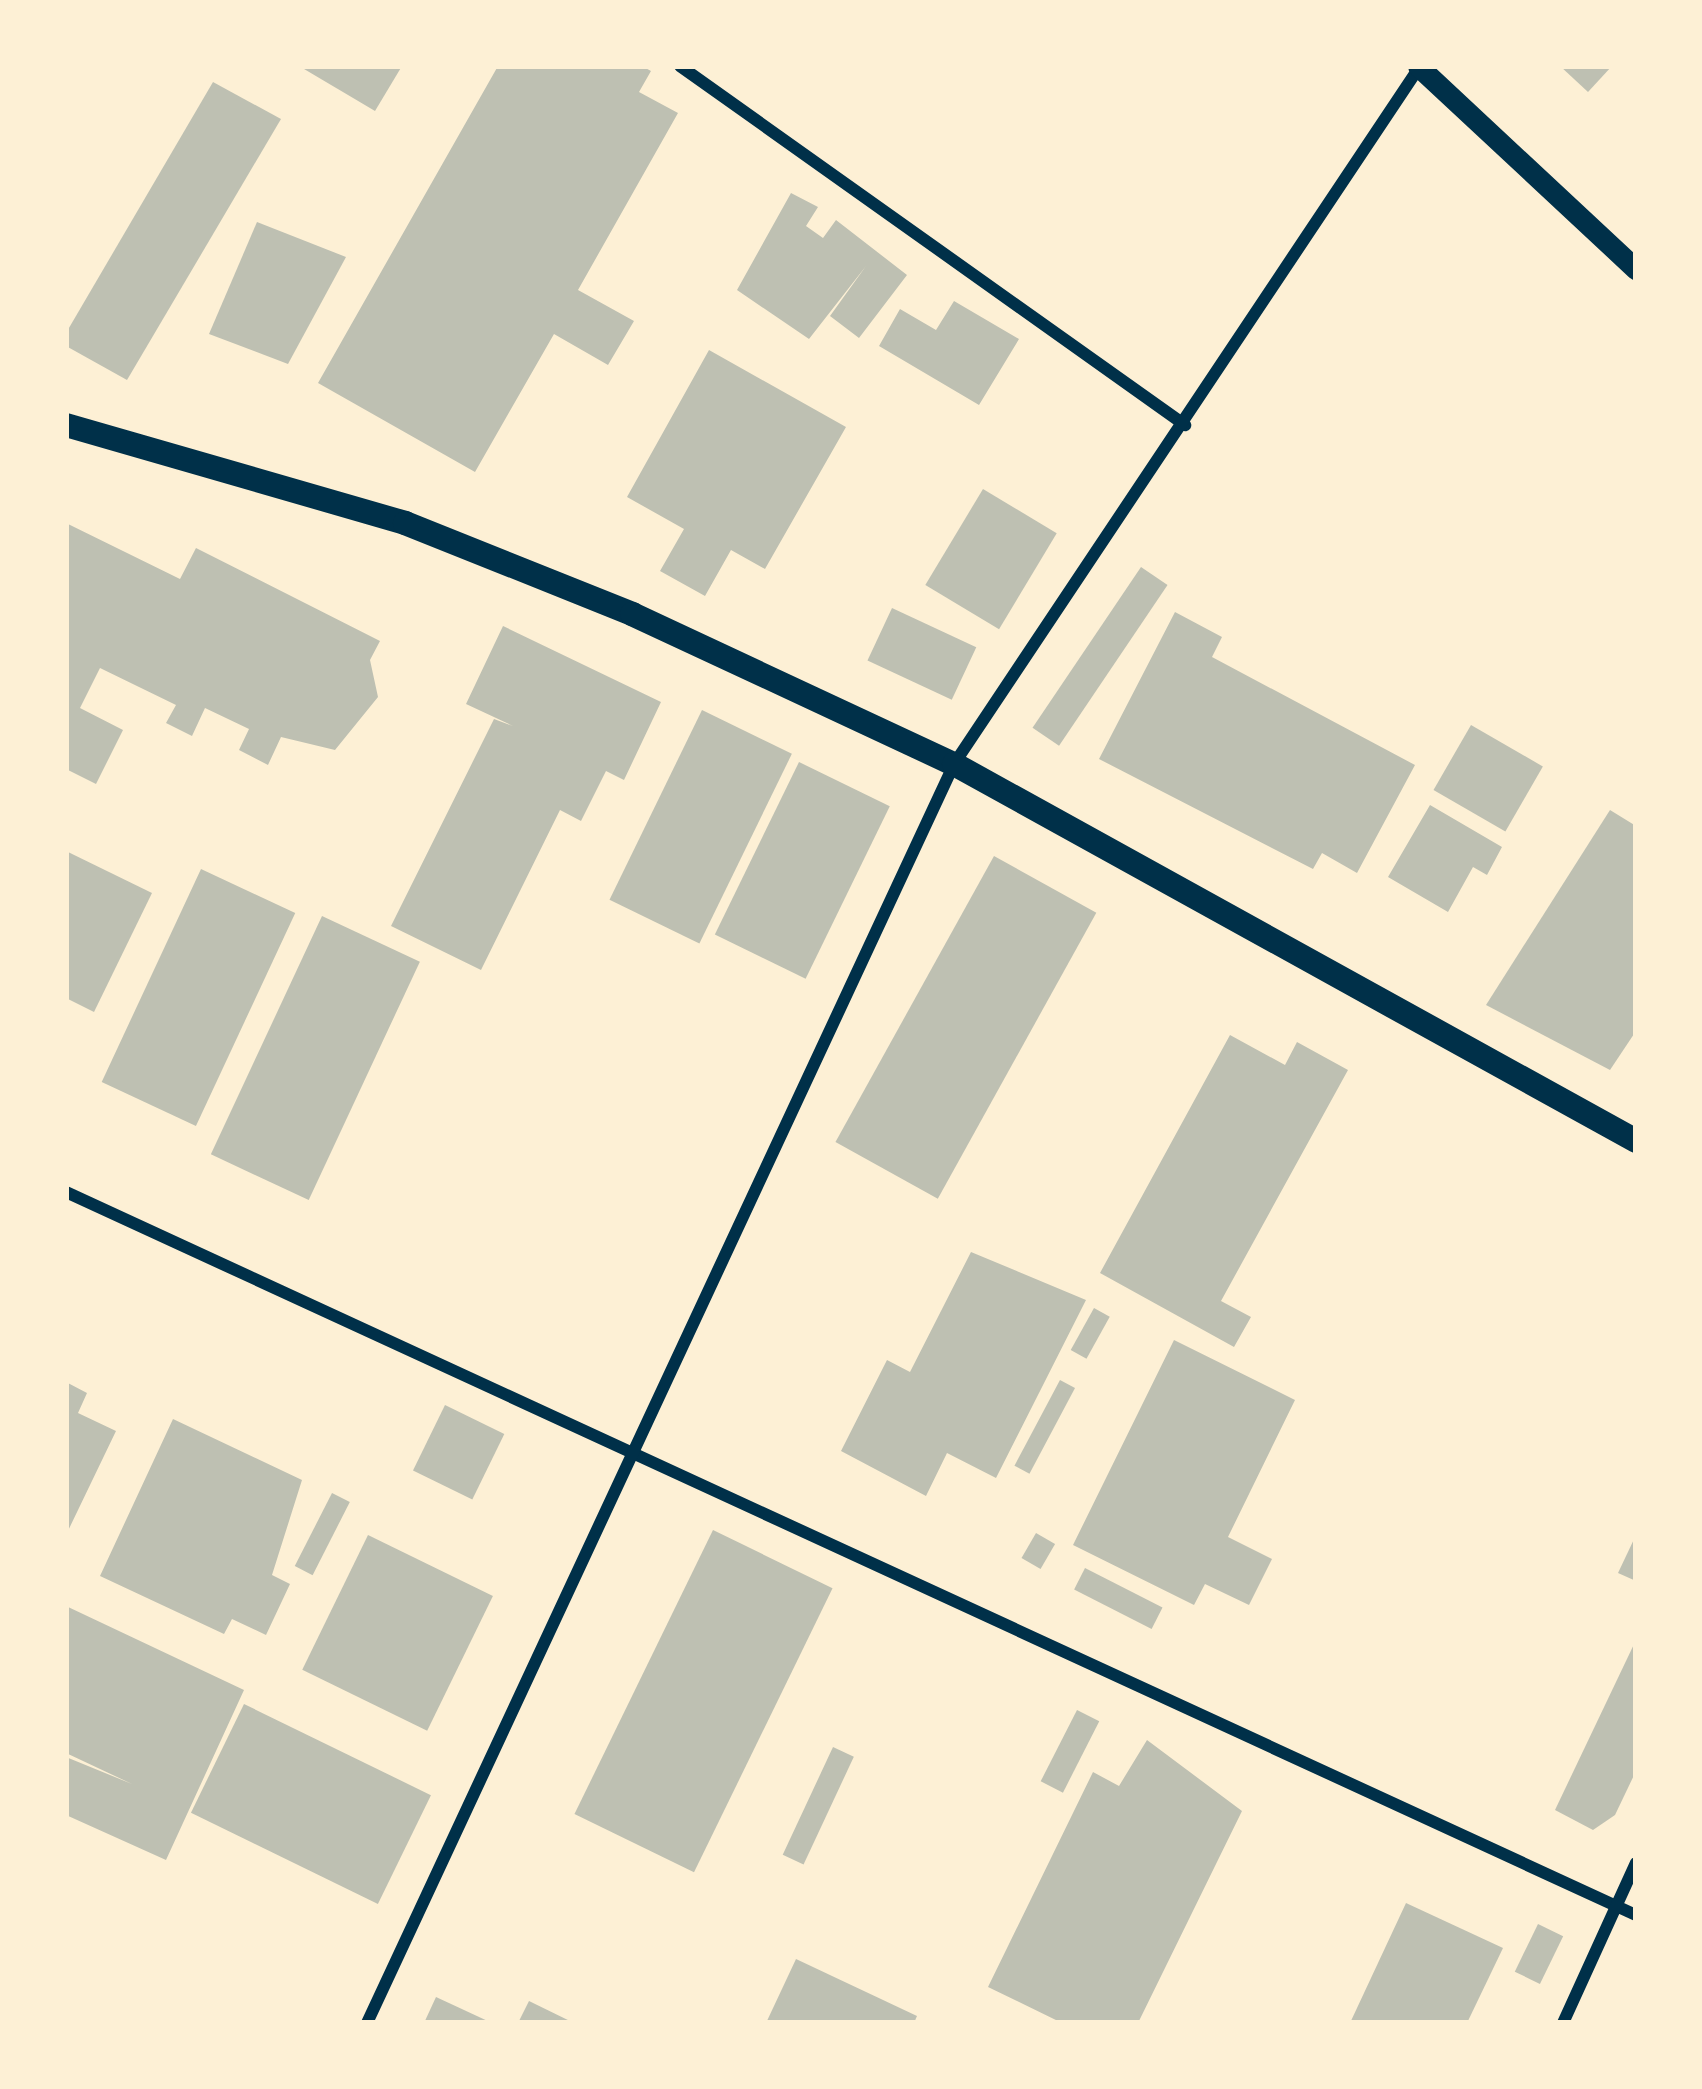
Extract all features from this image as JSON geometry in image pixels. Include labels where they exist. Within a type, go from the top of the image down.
[{"type":"main road","points":[[66,425],[405,523],[954,764],[1636,1141]]},
{"type":"street","points":[[680,66],[1185,424]]},
{"type":"street","points":[[367,2023],[626,1454],[954,764],[1185,424],[1419,66],[1636,269]]},
{"type":"street","points":[[66,1192],[626,1454],[1636,1915]]},
{"type":"street","points":[[1563,2023],[1636,1863]]},
{"type":"building","points":[[299,66],[402,66],[375,111]]},
{"type":"building","points":[[498,66],[642,66],[651,71],[639,92],[678,113],[578,290],[634,321],[608,365],[554,334],[475,472],[318,383]]},
{"type":"building","points":[[1560,66],[1612,66],[1588,92]]},
{"type":"building","points":[[213,82],[281,119],[127,380],[66,346],[66,333]]},
{"type":"building","points":[[791,193],[818,207],[806,226],[823,238],[836,220],[907,275],[859,338],[830,316],[866,266],[809,339],[737,290]]},
{"type":"building","points":[[257,222],[346,257],[288,364],[209,334]]},
{"type":"building","points":[[954,301],[1019,339],[979,405],[879,346],[900,309],[936,330]]},
{"type":"building","points":[[709,350],[846,427],[765,569],[731,550],[705,596],[660,571],[684,529],[627,497]]},
{"type":"building","points":[[983,489],[1057,533],[999,629],[925,585]]},
{"type":"building","points":[[66,523],[180,579],[196,548],[380,641],[370,660],[378,697],[335,750],[281,737],[268,765],[239,750],[249,729],[205,708],[192,736],[166,723],[176,705],[100,668],[80,708],[123,730],[96,784],[66,769]]},
{"type":"building","points":[[1141,567],[1168,585],[1059,746],[1033,728]]},
{"type":"building","points":[[892,608],[976,647],[952,700],[867,661]]},
{"type":"building","points":[[1175,612],[1222,637],[1212,657],[1415,765],[1357,873],[1322,853],[1313,869],[1099,759]]},
{"type":"building","points":[[503,626],[661,702],[624,780],[606,771],[581,821],[560,810],[481,970],[391,926],[494,719],[513,726],[466,704]]},
{"type":"building","points":[[702,710],[792,754],[699,943],[610,900]]},
{"type":"building","points":[[1471,725],[1543,767],[1505,831],[1434,790]]},
{"type":"building","points":[[799,762],[890,806],[806,979],[715,935]]},
{"type":"building","points":[[1430,805],[1502,847],[1487,875],[1473,867],[1448,912],[1388,877]]},
{"type":"building","points":[[1610,810],[1636,826],[1636,1031],[1610,1070],[1486,1005]]},
{"type":"building","points":[[66,851],[152,893],[94,1012],[66,998]]},
{"type":"building","points":[[994,856],[1096,913],[938,1199],[835,1142]]},
{"type":"building","points":[[201,869],[295,913],[196,1126],[102,1082]]},
{"type":"building","points":[[322,916],[420,962],[309,1200],[211,1154]]},
{"type":"building","points":[[1230,1035],[1285,1065],[1297,1042],[1348,1070],[1221,1301],[1251,1317],[1234,1347],[1100,1273]]},
{"type":"building","points":[[971,1252],[1086,1300],[996,1478],[947,1453],[926,1496],[841,1451],[887,1360],[910,1372]]},
{"type":"building","points":[[1094,1308],[1110,1317],[1086,1359],[1071,1350]]},
{"type":"building","points":[[1174,1340],[1295,1400],[1228,1537],[1272,1559],[1249,1605],[1205,1584],[1194,1605],[1073,1545]]},
{"type":"building","points":[[1060,1380],[1075,1388],[1029,1474],[1014,1466]]},
{"type":"building","points":[[66,1382],[87,1393],[78,1413],[116,1431],[66,1535]]},
{"type":"building","points":[[445,1405],[504,1434],[472,1500],[413,1471]]},
{"type":"building","points":[[173,1419],[302,1480],[272,1575],[290,1584],[266,1635],[232,1619],[224,1634],[100,1576]]},
{"type":"building","points":[[332,1493],[350,1502],[313,1575],[295,1566]]},
{"type":"building","points":[[713,1530],[833,1588],[694,1872],[574,1814]]},
{"type":"building","points":[[1036,1533],[1055,1544],[1041,1569],[1022,1558]]},
{"type":"building","points":[[368,1535],[493,1596],[427,1731],[302,1670]]},
{"type":"building","points":[[1636,1535],[1636,1581],[1618,1573]]},
{"type":"building","points":[[1085,1568],[1163,1607],[1152,1629],[1074,1589]]},
{"type":"building","points":[[66,1606],[244,1690],[166,1860],[66,1815],[66,1757],[132,1784],[66,1753]]},
{"type":"building","points":[[1636,1640],[1636,1771],[1615,1815],[1593,1830],[1555,1810]]},
{"type":"building","points":[[244,1704],[431,1795],[378,1904],[191,1813]]},
{"type":"building","points":[[1077,1710],[1099,1721],[1063,1793],[1041,1781]]},
{"type":"building","points":[[1147,1740],[1242,1811],[1138,2023],[1062,2023],[988,1987],[1093,1772],[1119,1786]]},
{"type":"building","points":[[833,1747],[854,1757],[804,1865],[783,1855]]},
{"type":"building","points":[[1406,1903],[1503,1948],[1467,2023],[1350,2023]]},
{"type":"building","points":[[1538,1924],[1563,1936],[1540,1984],[1515,1972]]},
{"type":"building","points":[[796,1959],[917,2016],[914,2023],[766,2023]]},
{"type":"building","points":[[436,1997],[492,2023],[424,2023]]},
{"type":"building","points":[[529,2001],[574,2023],[518,2023]]}]
